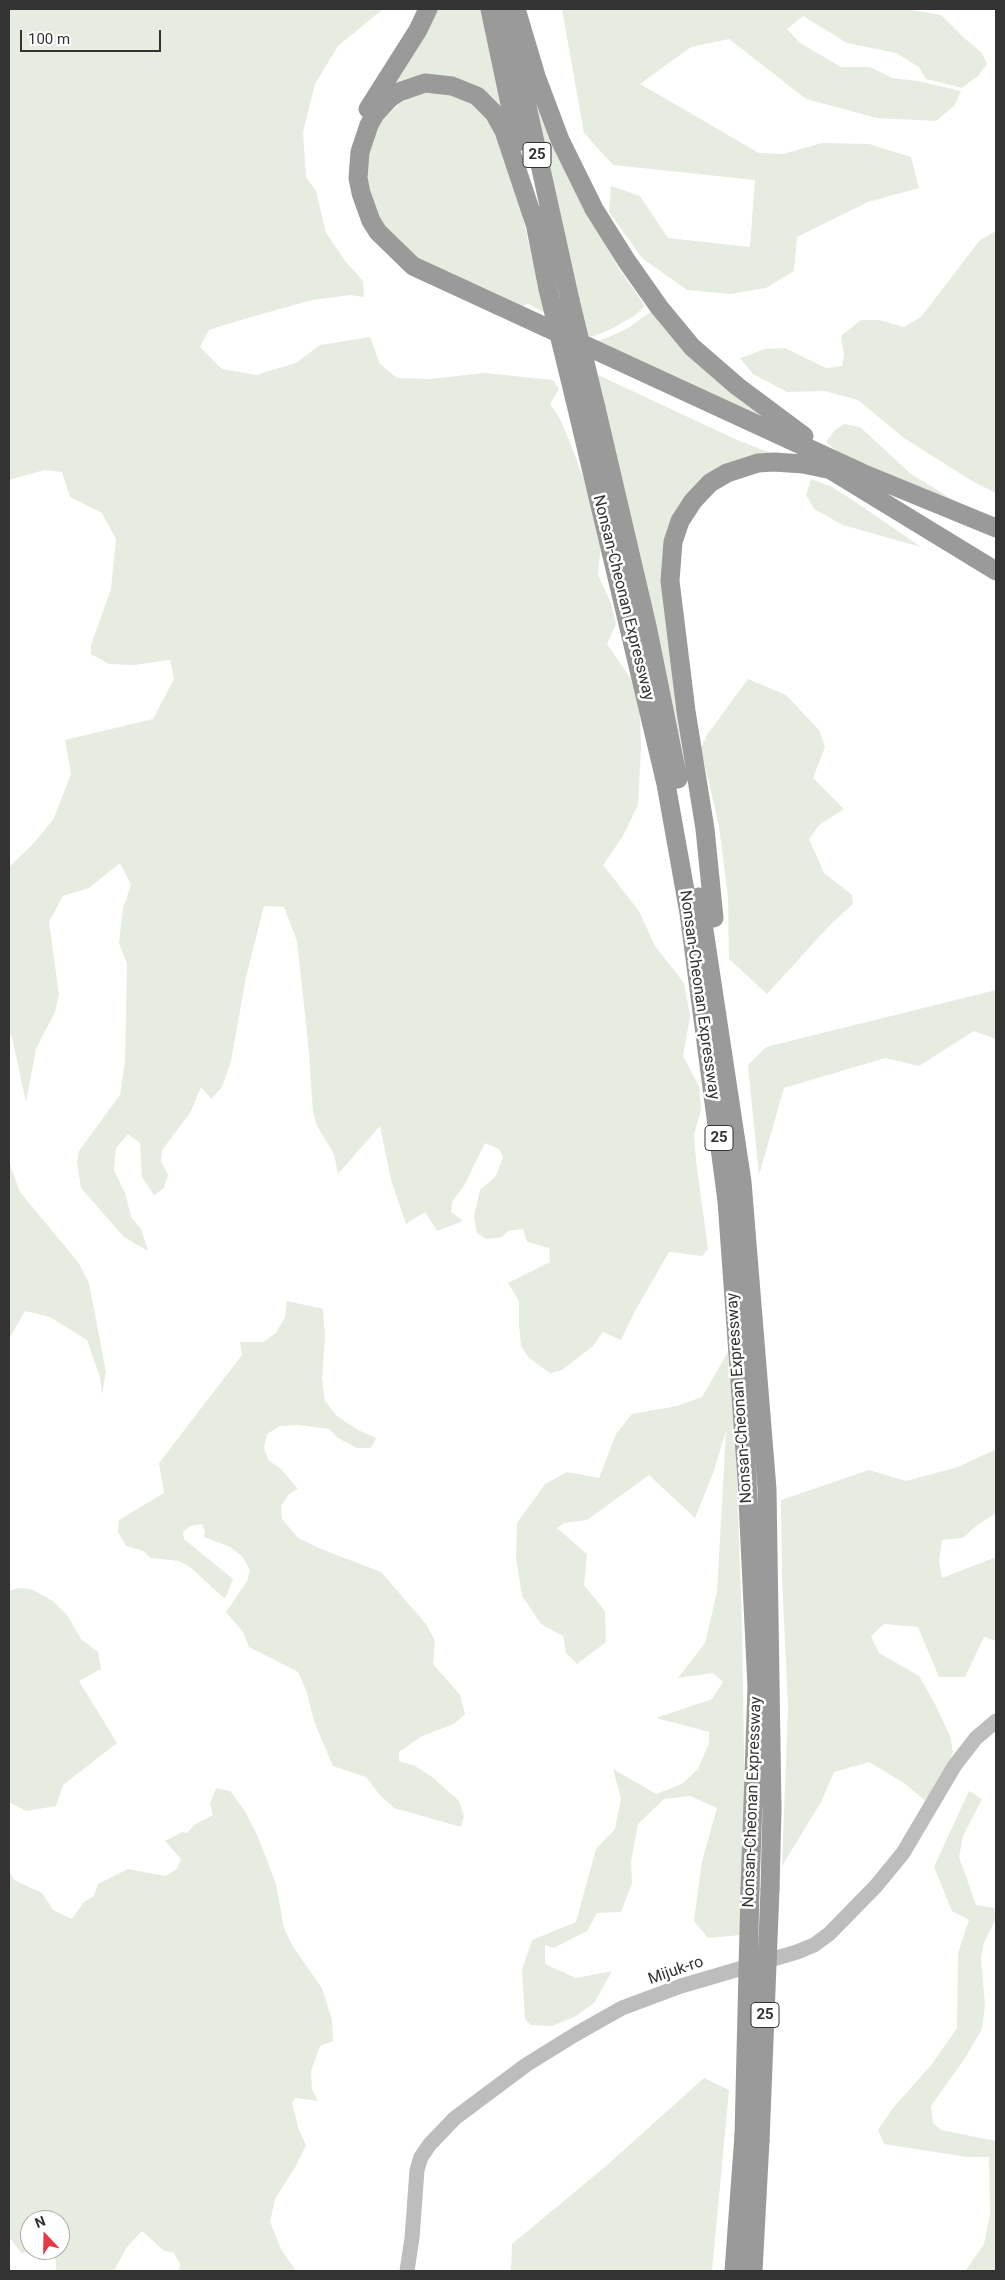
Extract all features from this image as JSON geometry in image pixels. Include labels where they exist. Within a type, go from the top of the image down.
[{"type":"highway","points":[[428,9],[418,30],[361,121],[351,154],[350,177],[353,200],[361,222],[373,242],[404,270],[441,291],[832,470],[996,571]]},
{"type":"highway","name":"Nonsan-Cheonan Expressway","points":[[490,9],[548,289],[666,784],[689,913],[727,1201],[746,1480],[756,1687],[750,1889],[753,2271]]},
{"type":"highway","name":"Nonsan-Cheonan Expressway","points":[[505,9],[570,300],[647,626],[680,788],[724,1051],[742,1182],[767,1489],[772,1809],[770,1889],[752,2138],[734,2271]]},
{"type":"highway","points":[[516,9],[547,108],[572,168],[610,238],[659,308],[692,347],[737,386],[789,426],[862,473]]},
{"type":"highway","points":[[535,224],[504,131],[494,113],[477,96],[452,86],[425,83],[399,92],[390,98],[375,114],[369,124],[360,152],[358,178],[361,193],[370,221],[378,232],[413,266],[862,473],[996,528]]},
{"type":"highway","points":[[724,1051],[709,858],[686,711],[670,581],[673,542],[680,521],[693,501],[710,483],[727,473],[758,463],[774,462],[803,464],[832,470]]},
{"type":"street","name":"Mijuk-ro","points":[[407,2271],[412,2238],[417,2170],[421,2157],[430,2144],[454,2118],[526,2065],[622,2008],[681,1986],[798,1952],[814,1945],[829,1934],[876,1886],[903,1853],[954,1766],[976,1738],[996,1722]]},
{"type":"shaded area","points":[[9,9],[383,9],[338,46],[315,84],[303,132],[306,177],[316,191],[326,233],[346,262],[363,281],[364,297],[351,295],[312,300],[244,319],[209,330],[200,347],[222,369],[256,375],[296,363],[320,345],[370,337],[380,364],[397,378],[430,379],[484,373],[553,380],[559,389],[550,404],[560,419],[586,485],[601,542],[598,575],[611,603],[616,624],[607,644],[631,679],[640,712],[641,748],[638,805],[623,836],[603,865],[639,911],[655,946],[684,983],[690,1016],[683,1056],[699,1086],[701,1110],[694,1135],[708,1249],[702,1256],[669,1252],[634,1313],[621,1340],[603,1332],[593,1346],[562,1370],[550,1373],[529,1358],[521,1346],[519,1301],[508,1283],[550,1262],[549,1248],[527,1242],[523,1229],[508,1231],[502,1237],[486,1239],[477,1233],[474,1216],[480,1190],[496,1176],[503,1157],[499,1149],[485,1143],[464,1186],[452,1202],[451,1212],[463,1221],[437,1231],[425,1212],[406,1224],[391,1180],[380,1126],[338,1174],[334,1154],[317,1126],[313,1112],[308,1042],[297,941],[284,907],[264,906],[246,977],[231,1061],[222,1087],[211,1099],[201,1087],[190,1113],[162,1150],[161,1161],[168,1175],[164,1188],[154,1195],[142,1177],[140,1143],[128,1134],[116,1148],[114,1170],[125,1193],[131,1217],[141,1229],[148,1251],[124,1237],[81,1188],[77,1162],[79,1151],[120,1095],[125,1061],[127,964],[119,943],[123,908],[131,885],[120,863],[89,888],[63,896],[49,922],[59,995],[55,1012],[36,1049],[26,1102],[12,1037],[9,1034],[9,867],[31,846],[53,820],[71,774],[65,740],[153,719],[174,679],[170,660],[134,665],[109,664],[91,654],[91,645],[111,589],[116,539],[102,513],[70,497],[62,472],[44,470],[9,480]]},
{"type":"shaded area","points":[[434,9],[483,9],[503,114],[485,94],[390,90]]},
{"type":"shaded area","points":[[562,9],[905,9],[941,15],[982,53],[987,64],[978,76],[962,88],[926,79],[919,67],[896,53],[847,43],[803,16],[787,29],[800,43],[841,67],[870,67],[892,78],[918,81],[961,91],[955,105],[936,121],[877,118],[806,99],[729,39],[691,47],[640,84],[759,153],[783,154],[822,143],[869,144],[911,157],[919,188],[868,202],[797,237],[794,271],[766,288],[730,294],[687,290],[642,258],[609,212],[611,186],[640,196],[668,238],[750,247],[755,180],[613,165],[584,133]]},
{"type":"shaded area","points":[[529,81],[580,200],[618,267],[645,306],[634,316],[594,336],[588,336]]},
{"type":"shaded area","points":[[428,92],[447,92],[482,109],[508,154],[545,313],[528,304],[508,310],[433,272],[385,235],[367,198],[367,157],[380,121],[402,102],[414,95]]},
{"type":"shaded area","points":[[996,231],[996,493],[972,481],[904,438],[858,400],[825,391],[787,392],[753,374],[740,358],[765,349],[785,348],[826,368],[842,366],[844,355],[841,336],[861,320],[879,320],[904,327],[921,317],[980,240]]},
{"type":"shaded area","points":[[652,311],[694,359],[760,415],[792,438],[591,343],[628,328]]},
{"type":"shaded area","points":[[598,375],[737,440],[784,458],[734,464],[669,535],[695,805]]},
{"type":"shaded area","points":[[844,424],[860,427],[911,474],[955,501],[841,454],[826,442],[835,430]]},
{"type":"shaded area","points":[[811,479],[832,487],[921,547],[843,525],[814,509],[806,495]]},
{"type":"shaded area","points":[[748,679],[786,695],[819,730],[825,747],[813,778],[844,809],[819,825],[809,839],[824,873],[852,895],[853,904],[830,925],[767,994],[729,959],[728,897],[719,826],[701,748],[707,735]]},
{"type":"shaded area","points":[[996,990],[996,1039],[974,1031],[919,1066],[885,1058],[784,1088],[759,1175],[748,1065],[766,1047]]},
{"type":"shaded area","points":[[9,1162],[20,1192],[78,1262],[89,1283],[106,1372],[102,1394],[100,1377],[87,1340],[50,1317],[25,1311],[9,1339]]},
{"type":"shaded area","points":[[287,1301],[323,1309],[325,1337],[322,1378],[325,1401],[337,1416],[358,1430],[376,1438],[371,1448],[357,1448],[338,1438],[329,1429],[299,1425],[280,1426],[267,1434],[264,1447],[268,1460],[281,1469],[298,1489],[289,1494],[281,1506],[282,1519],[298,1538],[381,1572],[426,1624],[435,1641],[433,1664],[460,1695],[465,1714],[454,1724],[422,1736],[399,1752],[399,1761],[415,1766],[432,1777],[459,1801],[464,1816],[461,1827],[394,1808],[379,1794],[366,1777],[333,1766],[315,1724],[306,1690],[298,1672],[249,1647],[243,1632],[226,1612],[247,1581],[250,1570],[242,1556],[230,1547],[204,1537],[205,1531],[202,1524],[190,1526],[183,1532],[184,1539],[233,1579],[225,1599],[190,1567],[179,1561],[151,1558],[143,1551],[126,1546],[118,1532],[119,1520],[164,1493],[159,1463],[242,1355],[240,1342],[263,1342],[276,1333],[285,1317]]},
{"type":"shaded area","points":[[728,1352],[736,1453],[742,1624],[745,1822],[741,1935],[708,1938],[694,1921],[702,1861],[717,1808],[690,1796],[664,1799],[638,1824],[631,1861],[632,1883],[621,1912],[597,1913],[587,1931],[554,1948],[545,1945],[545,1964],[576,1978],[612,1971],[594,2003],[576,2016],[552,2026],[531,2025],[525,2019],[522,1970],[532,1940],[576,1922],[596,1849],[615,1829],[621,1799],[613,1769],[656,1794],[682,1784],[698,1769],[709,1743],[709,1732],[656,1718],[712,1699],[723,1682],[713,1673],[678,1678],[705,1643],[717,1592],[726,1431],[714,1471],[695,1518],[649,1475],[587,1520],[564,1523],[557,1528],[587,1554],[584,1585],[605,1611],[606,1642],[577,1664],[566,1653],[563,1636],[541,1624],[522,1596],[516,1557],[517,1523],[545,1484],[567,1472],[599,1478],[616,1434],[632,1414],[677,1406],[702,1397]]},
{"type":"shaded area","points":[[996,1449],[996,1513],[976,1526],[963,1538],[942,1540],[939,1562],[942,1578],[996,1557],[996,1641],[984,1637],[965,1677],[939,1677],[918,1627],[884,1624],[871,1636],[879,1653],[919,1676],[950,1736],[953,1753],[927,1802],[904,1783],[869,1762],[834,1772],[821,1802],[782,1866],[788,1707],[782,1577],[781,1500],[869,1470],[906,1481],[958,1467]]},
{"type":"shaded area","points":[[18,1588],[31,1589],[53,1601],[67,1615],[81,1639],[98,1652],[101,1669],[79,1681],[117,1743],[63,1785],[56,1806],[26,1811],[9,1802],[9,1591]]},
{"type":"shaded area","points":[[216,1788],[230,1791],[245,1811],[258,1837],[276,1884],[284,1928],[293,1947],[322,1988],[332,2020],[333,2041],[320,2046],[311,2071],[312,2089],[318,2101],[295,2098],[292,2103],[299,2130],[306,2145],[296,2166],[275,2199],[270,2222],[281,2249],[296,2271],[179,2271],[180,2264],[174,2253],[163,2250],[142,2231],[126,2248],[114,2271],[56,2271],[56,2260],[70,2260],[70,2210],[20,2210],[20,2251],[9,2237],[9,1871],[14,1880],[42,1893],[53,1910],[72,1919],[84,1902],[94,1896],[98,1884],[128,1869],[165,1876],[176,1870],[181,1859],[165,1841],[182,1832],[187,1833],[194,1825],[213,1815],[210,1804]]},
{"type":"shaded area","points":[[969,1791],[982,1799],[963,1836],[959,1857],[976,1905],[994,1908],[996,1918],[984,1943],[981,1958],[985,2005],[982,2029],[965,2058],[931,2106],[933,2123],[941,2130],[996,2141],[996,2271],[963,2271],[966,2270],[984,2244],[990,2215],[989,2157],[967,2157],[884,2144],[878,2130],[893,2108],[932,2064],[957,2028],[958,1953],[969,1920],[952,1911],[934,1867]]},
{"type":"shaded area","points":[[704,2078],[729,2090],[712,2271],[511,2271],[512,2244],[606,2166]]}]
